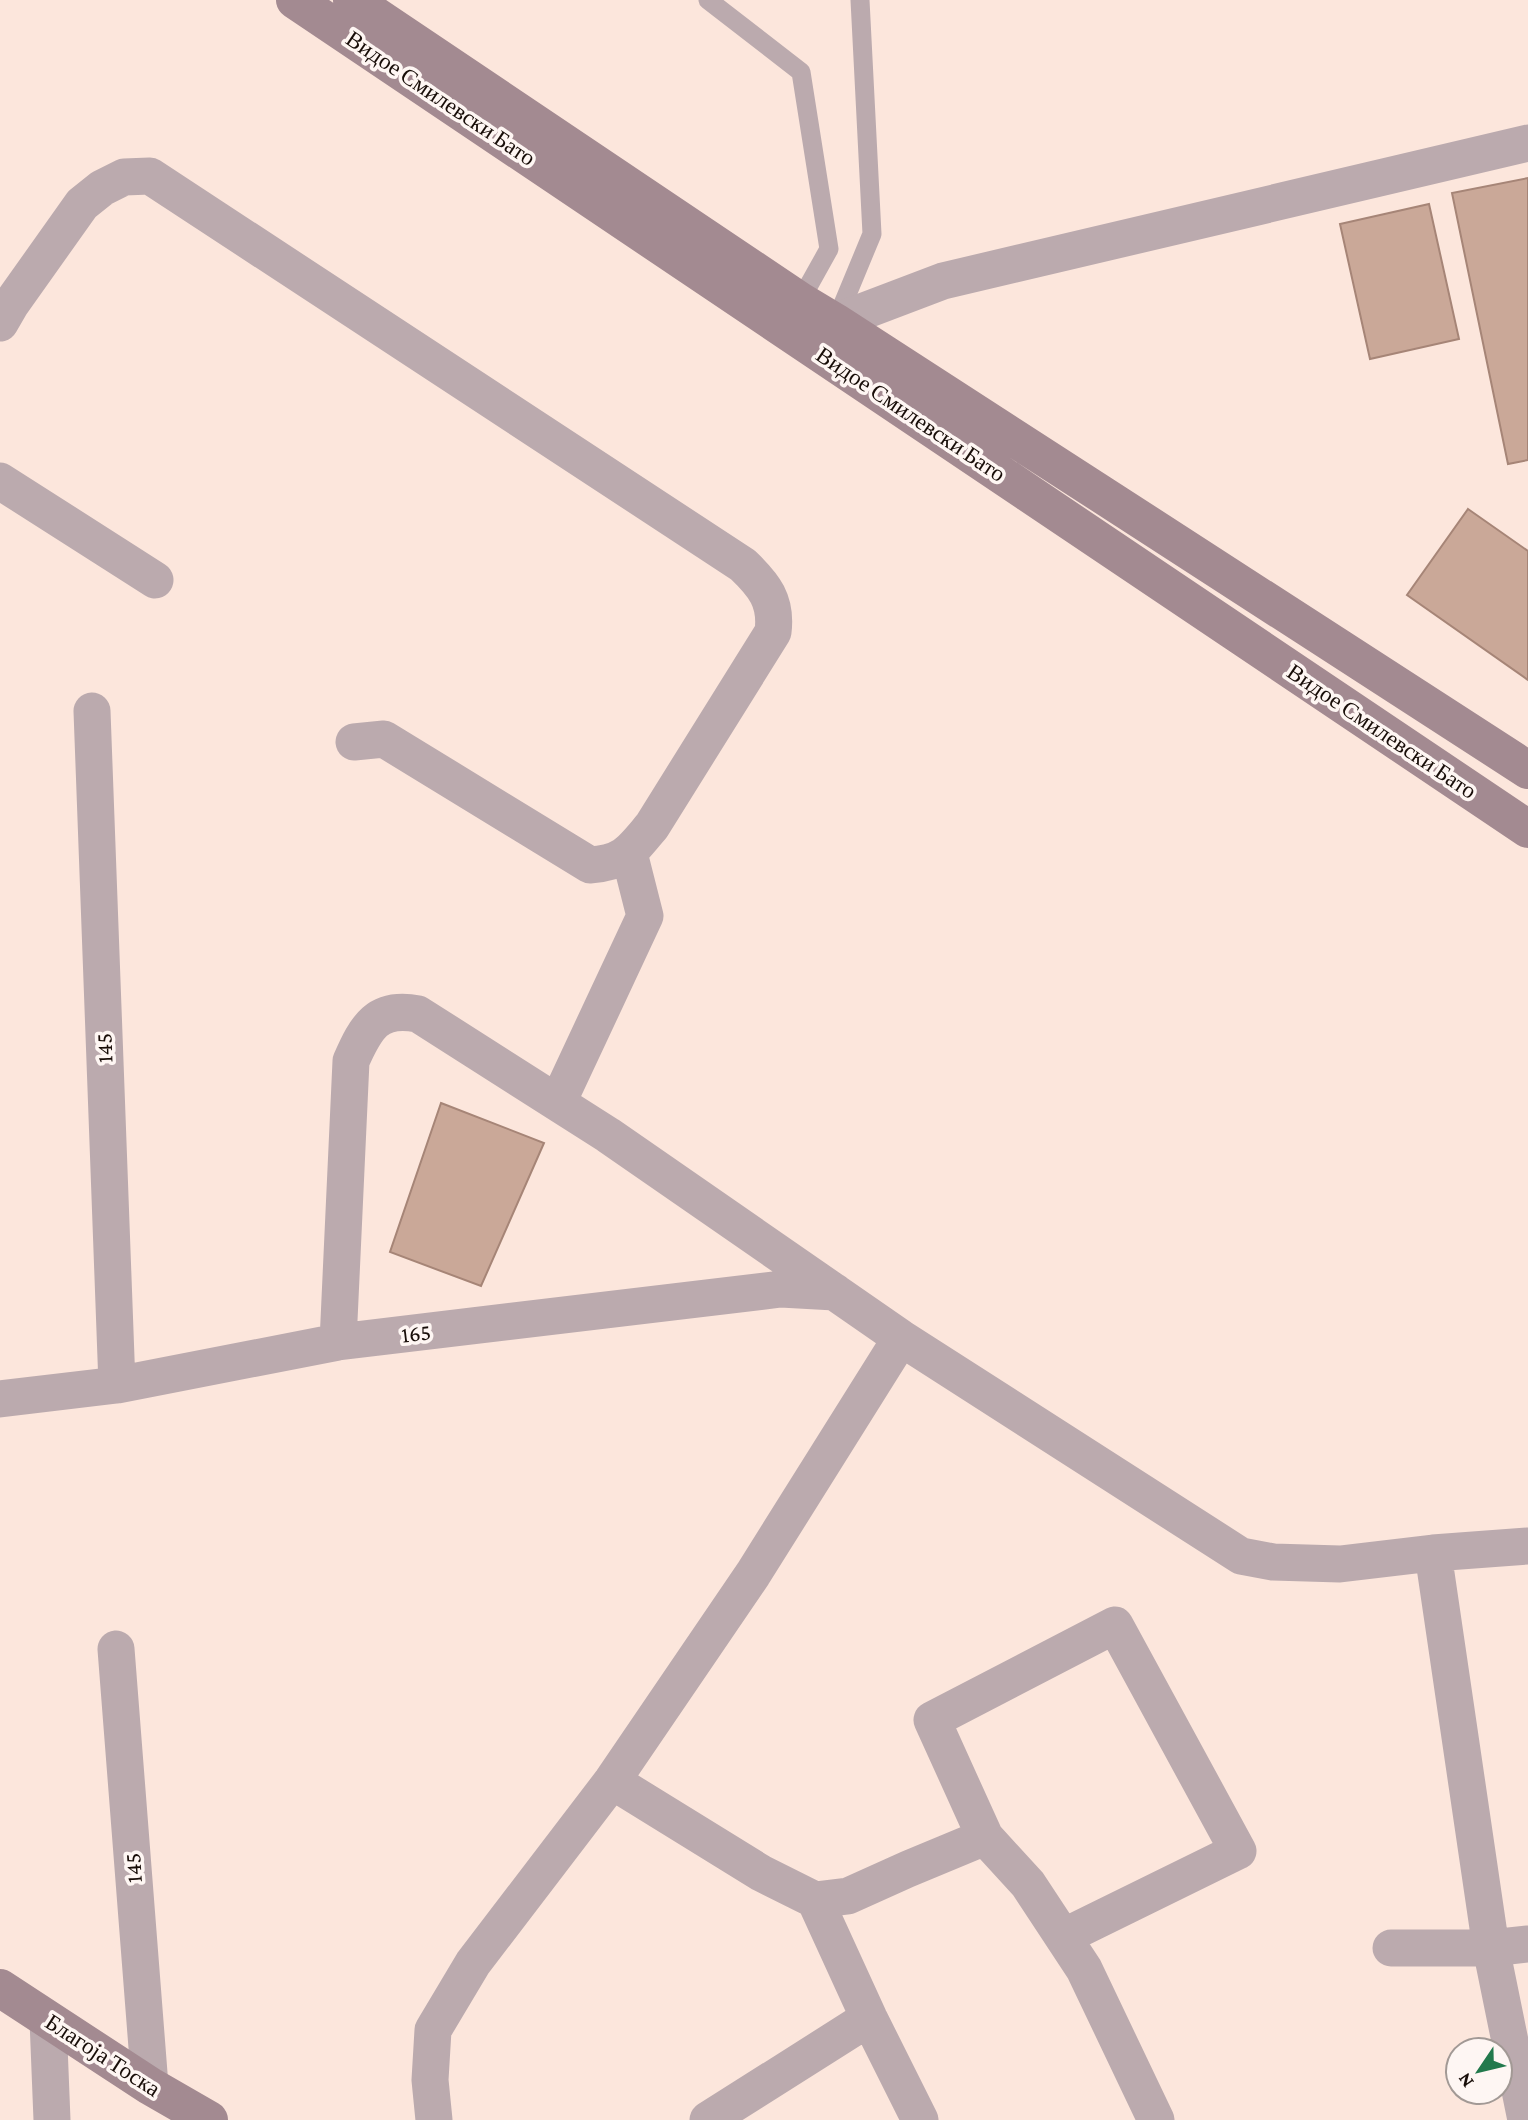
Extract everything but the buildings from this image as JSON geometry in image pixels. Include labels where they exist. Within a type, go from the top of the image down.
[{"type":"street","name":"Видое Смилевски Бато","points":[[295,0],[1528,829]]},
{"type":"street","name":"Видое Смилевски Бато","points":[[352,0],[800,301],[1528,771]]},
{"type":"street","points":[[835,322],[943,281],[1528,143]]},
{"type":"street","points":[[4,311],[82,204],[102,188],[124,177],[150,176],[743,565],[761,582],[771,602],[775,616],[773,632],[652,826],[629,853],[608,864],[590,865],[384,739],[354,742]]},
{"type":"street","points":[[0,481],[155,580]]},
{"type":"street","name":"145","points":[[92,711],[117,1385]]},
{"type":"street","points":[[558,1102],[645,916],[629,853]]},
{"type":"street","points":[[338,1342],[351,1062],[359,1042],[371,1024],[390,1013],[403,1011],[418,1014],[558,1102],[901,1338],[1241,1556],[1273,1562],[1340,1564],[1528,1546]]},
{"type":"street","name":"165","points":[[0,1399],[117,1385],[338,1342],[781,1289],[836,1293]]},
{"type":"street","points":[[434,2120],[430,2080],[433,2030],[473,1963],[611,1781],[753,1574],[901,1338]]},
{"type":"street","points":[[1433,1553],[1491,1948],[1526,2120]]},
{"type":"street","points":[[1063,1937],[1238,1852],[1115,1625],[932,1720],[985,1837],[1028,1884],[1084,1969],[1156,2120]]},
{"type":"street","name":"145","points":[[116,1649],[149,2086]]},
{"type":"street","points":[[611,1781],[761,1873],[815,1900],[848,1896],[985,1837]]},
{"type":"street","points":[[815,1900],[920,2120]]},
{"type":"street","points":[[1391,1948],[1491,1948],[1528,1944]]},
{"type":"street","name":"Благоја Тоска","points":[[0,1987],[149,2086],[209,2120]]},
{"type":"street","points":[[708,2120],[869,2018]]},
{"type":"street","points":[[48,2020],[52,2120]]},
{"type":"lane","points":[[708,0],[801,72],[830,249],[800,301]]},
{"type":"lane","points":[[835,322],[872,234],[860,0]]}]
